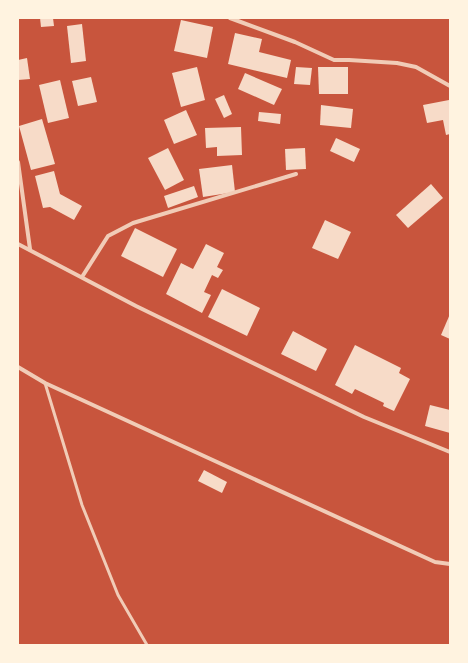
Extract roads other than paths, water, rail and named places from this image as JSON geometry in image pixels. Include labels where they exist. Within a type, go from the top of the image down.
[{"type":"street","points":[[230,18],[295,42],[334,60],[396,63],[416,67],[450,86]]},
{"type":"street","points":[[18,162],[30,249]]},
{"type":"street","points":[[82,277],[108,236],[133,223],[296,174]]},
{"type":"street","points":[[18,244],[136,306],[364,417],[450,452]]},
{"type":"street","points":[[18,367],[45,383],[435,562],[450,564]]},
{"type":"lane","points":[[45,383],[82,505],[118,595],[147,645]]}]
